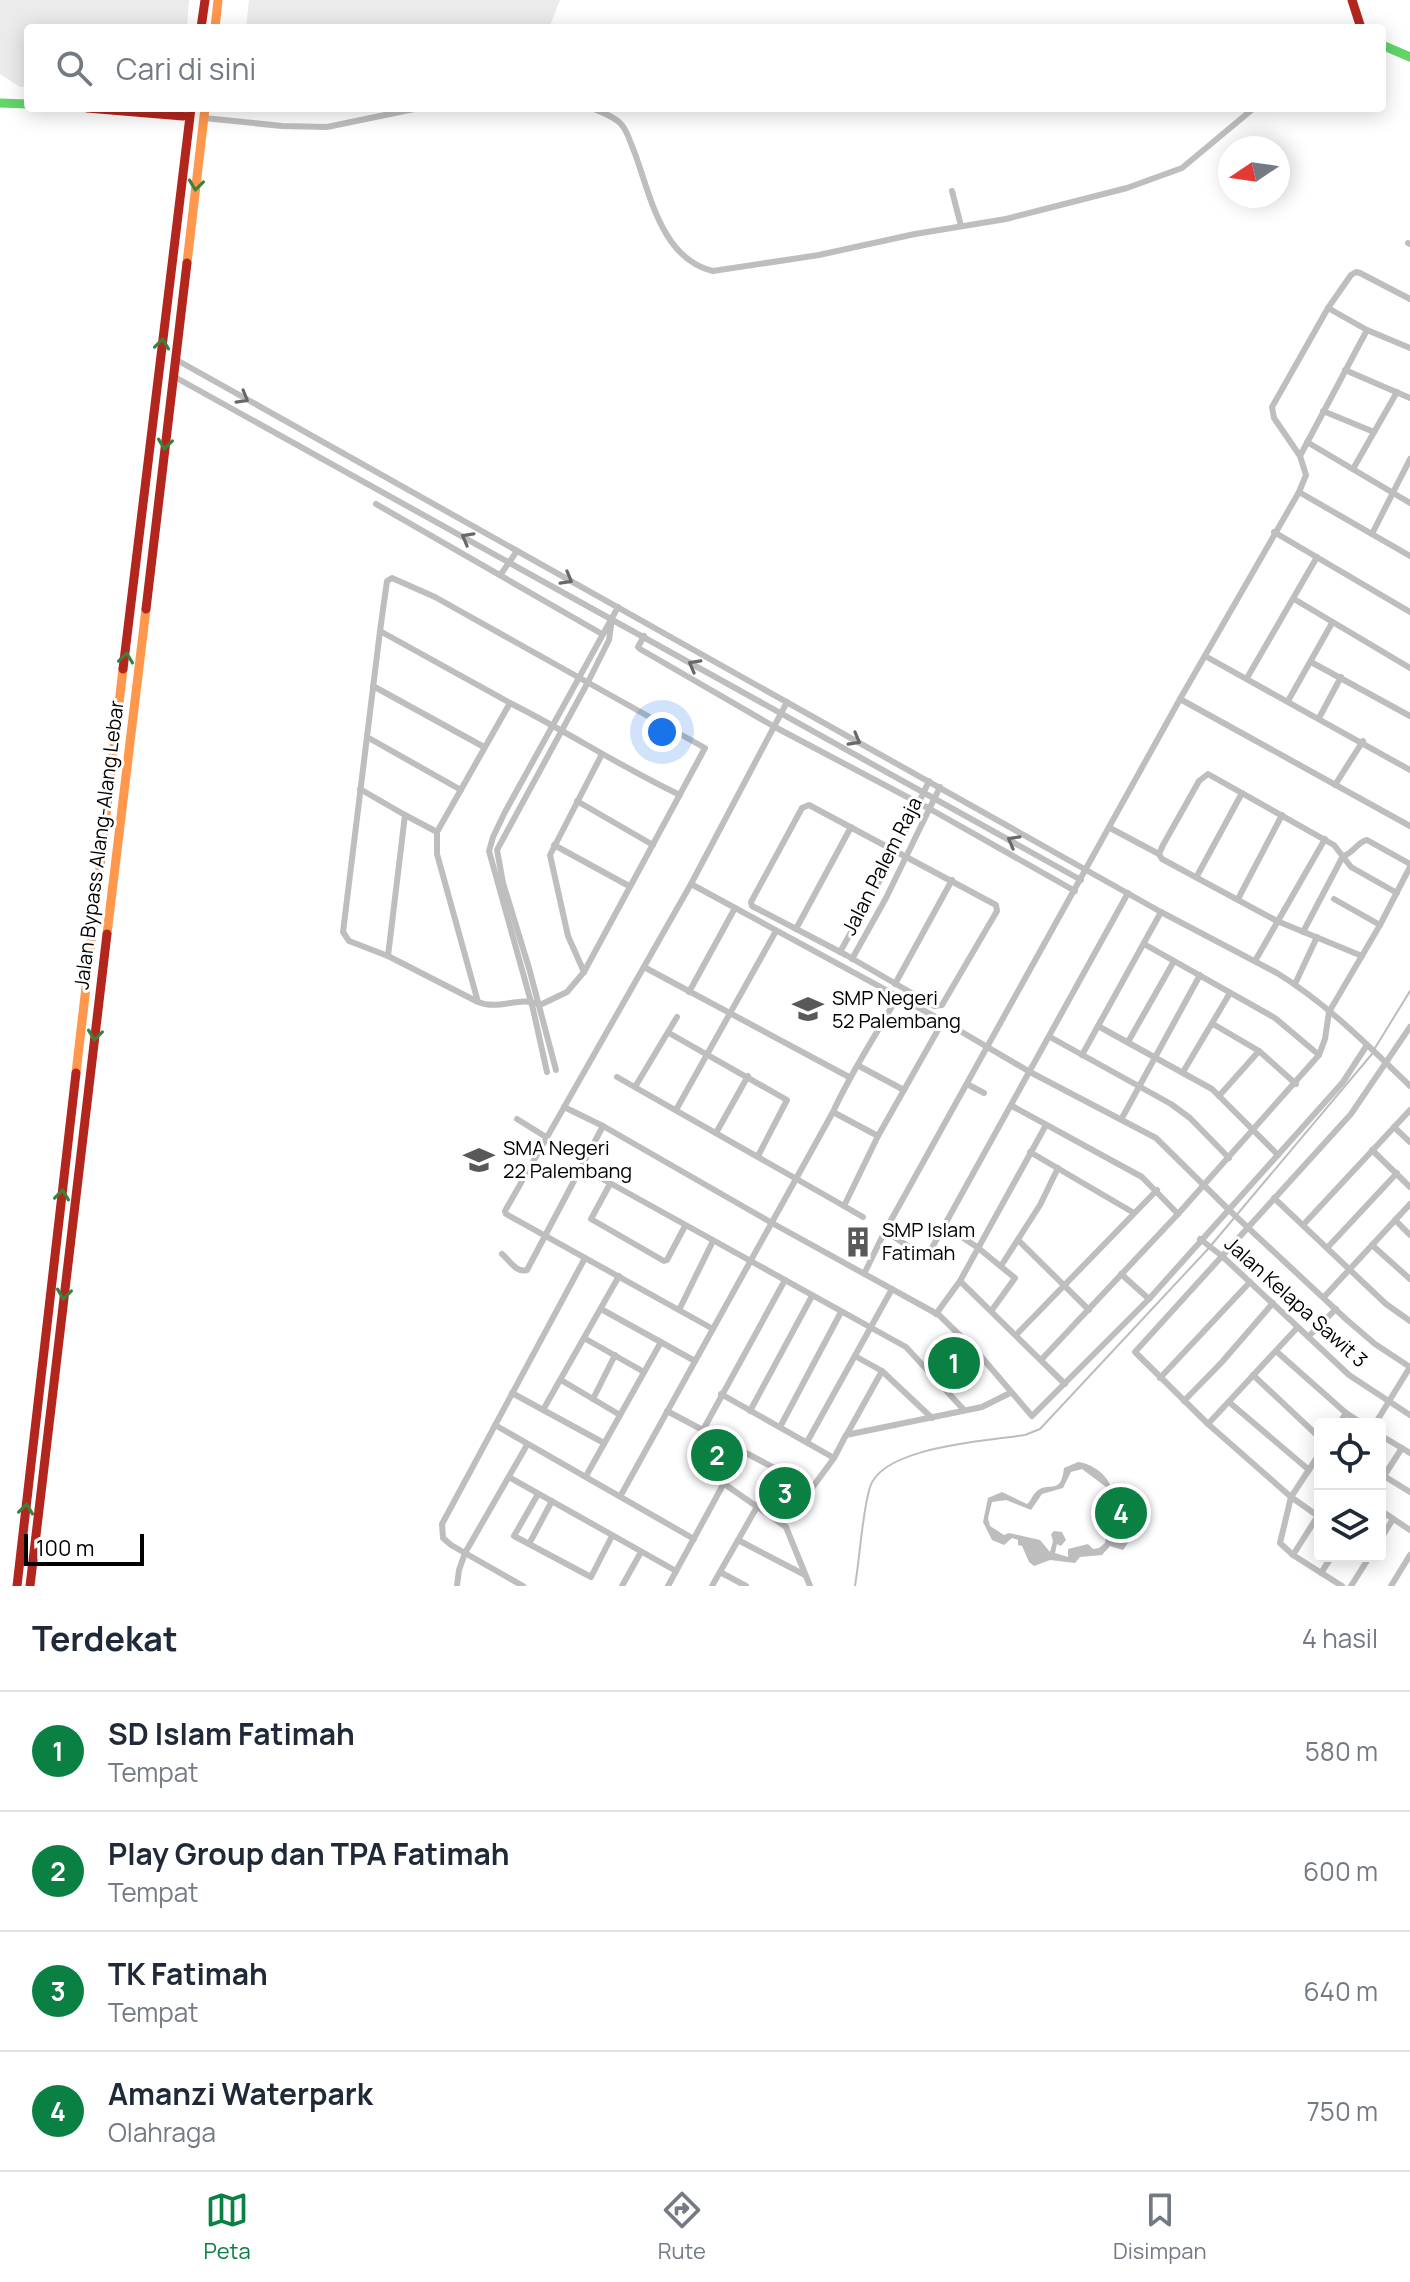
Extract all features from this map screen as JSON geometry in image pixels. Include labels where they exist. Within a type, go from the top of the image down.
[{"type":"main road","points":[[202,24],[205,0]]},
{"type":"main road","points":[[215,24],[218,0]]},
{"type":"main road","points":[[1352,0],[1360,24]]},
{"type":"main road","points":[[1386,47],[1410,57]]},
{"type":"main road","points":[[0,103],[24,104]]},
{"type":"main road","points":[[168,112],[188,113]]},
{"type":"main road","name":"Jalan Bypass Alang-Alang Lebar","points":[[17,1586],[188,113]]},
{"type":"main road","name":"Jalan Bypass Alang-Alang Lebar","points":[[30,1586],[204,113]]},
{"type":"main road","points":[[94,925],[108,927]]},
{"type":"street","points":[[204,113],[282,126],[327,127],[400,112]]},
{"type":"street","points":[[600,112],[621,123],[659,221],[685,258],[698,268],[713,271],[819,255],[1055,208],[1165,176],[1191,162],[1249,112]]},
{"type":"street","points":[[952,191],[961,226]]},
{"type":"street","points":[[865,1272],[1180,699],[1299,492],[1306,475],[1300,456],[1274,418],[1272,407],[1328,308],[1351,275],[1356,272],[1410,299]]},
{"type":"street","points":[[1328,308],[1367,330],[1410,346]]},
{"type":"street","points":[[1300,456],[1367,330]]},
{"type":"street","points":[[175,359],[1161,912],[1295,984],[1410,1086]]},
{"type":"street","points":[[1345,370],[1410,398]]},
{"type":"street","points":[[173,376],[1081,880]]},
{"type":"street","points":[[1353,469],[1397,392]]},
{"type":"street","points":[[1323,411],[1374,432]]},
{"type":"street","points":[[1307,442],[1410,503]]},
{"type":"street","points":[[1372,534],[1410,459]]},
{"type":"street","points":[[1299,492],[1410,556]]},
{"type":"street","points":[[376,504],[602,634]]},
{"type":"street","points":[[423,532],[430,517]]},
{"type":"street","points":[[1274,532],[1410,612]]},
{"type":"street","points":[[501,574],[517,551]]},
{"type":"street","points":[[1247,678],[1317,557]]},
{"type":"street","points":[[392,578],[435,597],[704,747],[584,972],[567,992],[540,1005],[530,1000],[494,1006],[478,1002],[388,956],[349,941],[343,932],[380,631],[387,581],[392,578]]},
{"type":"street","points":[[1294,599],[1410,668]]},
{"type":"street","points":[[547,1072],[489,851],[493,837],[618,607]]},
{"type":"street","points":[[556,1070],[500,872],[497,850],[609,640],[612,618]]},
{"type":"street","points":[[1288,701],[1332,623]]},
{"type":"street","points":[[380,631],[680,795]]},
{"type":"street","points":[[644,636],[638,647],[640,649],[773,726],[930,809],[1075,891]]},
{"type":"street","points":[[1205,656],[1363,741],[1410,770]]},
{"type":"street","points":[[1311,662],[1410,716]]},
{"type":"street","points":[[1319,718],[1341,677]]},
{"type":"street","points":[[373,686],[484,747]]},
{"type":"street","points":[[1180,699],[1410,826]]},
{"type":"street","points":[[713,1329],[505,1211],[691,884],[787,702]]},
{"type":"street","points":[[478,1002],[437,854],[437,832],[510,703]]},
{"type":"street","points":[[367,737],[461,790]]},
{"type":"street","points":[[1335,785],[1363,741]]},
{"type":"street","points":[[584,972],[568,936],[550,855],[602,754]]},
{"type":"street","points":[[1159,854],[1205,774],[1214,776],[1325,839],[1338,848],[1351,867],[1397,893]]},
{"type":"street","name":"Jalan Palem Raja","points":[[840,952],[896,851],[929,781]]},
{"type":"street","name":"Jalan Palem Raja","points":[[852,959],[907,857],[940,787]]},
{"type":"street","points":[[360,789],[437,832]]},
{"type":"street","points":[[1197,876],[1242,793]]},
{"type":"street","points":[[577,801],[653,845]]},
{"type":"street","points":[[813,805],[851,827],[952,880],[997,908],[964,970],[938,1007],[754,908],[751,902],[802,808],[813,805]]},
{"type":"street","points":[[388,956],[405,815]]},
{"type":"street","points":[[1238,899],[1282,815]]},
{"type":"street","points":[[796,929],[851,827]]},
{"type":"street","points":[[1110,828],[1277,921],[1362,956]]},
{"type":"street","points":[[493,837],[503,838]]},
{"type":"street","points":[[1255,961],[1325,839]]},
{"type":"street","points":[[1041,1360],[1178,1214],[1319,1055],[1329,1012],[1380,925],[1410,865],[1367,840],[1360,843],[1352,853],[1343,856],[1303,932]]},
{"type":"street","points":[[554,845],[629,886]]},
{"type":"street","points":[[895,984],[952,880]]},
{"type":"street","points":[[691,884],[898,996],[1030,1072],[1156,1138],[1336,1309],[1375,1344],[1410,1367],[1379,1418]]},
{"type":"street","points":[[885,1231],[926,1256],[1128,893]]},
{"type":"street","points":[[1334,899],[1380,925]]},
{"type":"street","points":[[689,992],[735,908]]},
{"type":"street","points":[[1082,1055],[1161,912]]},
{"type":"street","points":[[676,1110],[776,931]]},
{"type":"street","points":[[1295,984],[1317,937]]},
{"type":"street","points":[[1144,944],[1281,1022],[1319,1055]]},
{"type":"street","points":[[1128,1042],[1174,961]]},
{"type":"street","points":[[644,967],[849,1077]]},
{"type":"street","points":[[1122,1118],[1200,975]]},
{"type":"street","points":[[1183,1072],[1230,993]]},
{"type":"street","points":[[621,1495],[796,1180],[849,1077],[859,1066],[898,996]]},
{"type":"street","points":[[635,1087],[677,1017]]},
{"type":"street","points":[[844,1206],[878,1136],[943,1021]]},
{"type":"street","points":[[1213,1024],[1259,1051],[1296,1084]]},
{"type":"street","points":[[1098,1026],[1183,1072],[1219,1096],[1278,1155]]},
{"type":"street","points":[[1314,1512],[1291,1497],[1208,1424],[1135,1352],[1244,1224],[1274,1198],[1351,1114],[1410,1027]]},
{"type":"street","points":[[669,1033],[787,1100],[758,1156]]},
{"type":"street","points":[[1050,1037],[1141,1086],[1190,1118],[1229,1158]]},
{"type":"street","points":[[564,1107],[936,1314],[978,1353],[1029,1414],[1035,1415],[1203,1241],[1343,1082],[1368,1046]]},
{"type":"street","points":[[1219,1096],[1259,1051]]},
{"type":"street","points":[[859,1066],[904,1090]]},
{"type":"street","points":[[716,1133],[748,1076]]},
{"type":"street","points":[[617,1077],[863,1217]]},
{"type":"street","points":[[967,1084],[984,1093]]},
{"type":"street","points":[[1012,1106],[1142,1177],[1178,1214]]},
{"type":"street","points":[[1303,1225],[1410,1110]]},
{"type":"street","points":[[833,1112],[878,1136]]},
{"type":"street","points":[[517,1119],[546,1137]]},
{"type":"street","points":[[936,1314],[960,1281],[1046,1125]]},
{"type":"street","points":[[502,1254],[516,1268],[526,1271],[603,1126]]},
{"type":"street","points":[[1394,1127],[1410,1142]]},
{"type":"street","points":[[1372,1150],[1410,1187]]},
{"type":"street","points":[[1030,1152],[1134,1213]]},
{"type":"street","points":[[581,1167],[906,1347],[964,1410]]},
{"type":"street","points":[[1001,1266],[1040,1205],[1058,1168]]},
{"type":"street","points":[[1328,1247],[1397,1173]]},
{"type":"street","points":[[610,1184],[591,1219],[664,1261],[685,1226]]},
{"type":"street","points":[[1016,1335],[1157,1190]]},
{"type":"street","points":[[1274,1198],[1386,1304],[1410,1321]]},
{"type":"street","points":[[1324,1297],[1410,1204]]},
{"type":"street","points":[[1395,1220],[1410,1235]]},
{"type":"street","points":[[945,1226],[977,1247],[1016,1281],[992,1310]]},
{"type":"street","points":[[1018,1240],[1089,1310]]},
{"type":"street","points":[[679,1310],[713,1241]]},
{"type":"street","name":"Jalan Kelapa Sawit 3","points":[[1203,1241],[1349,1375],[1410,1415]]},
{"type":"street","points":[[1372,1245],[1410,1279]]},
{"type":"street","points":[[523,1586],[443,1538],[442,1524],[585,1258]]},
{"type":"street","points":[[1121,1274],[1149,1299]]},
{"type":"street","points":[[543,1410],[619,1276]]},
{"type":"street","points":[[703,1430],[785,1280]]},
{"type":"street","points":[[960,1281],[1065,1384]]},
{"type":"street","points":[[1160,1378],[1250,1282]]},
{"type":"street","points":[[807,1442],[892,1289]]},
{"type":"street","points":[[750,1411],[812,1296]]},
{"type":"street","points":[[1184,1401],[1273,1303]]},
{"type":"street","points":[[601,1309],[695,1361]]},
{"type":"street","points":[[1308,1337],[1336,1309]]},
{"type":"street","points":[[780,1427],[841,1312]]},
{"type":"street","points":[[1208,1424],[1297,1328]]},
{"type":"street","points":[[584,1338],[644,1372]]},
{"type":"street","points":[[586,1476],[661,1342]]},
{"type":"street","points":[[1276,1351],[1354,1418]]},
{"type":"street","points":[[593,1399],[615,1355]]},
{"type":"street","points":[[855,1356],[882,1371],[932,1418]]},
{"type":"street","points":[[667,1411],[812,1488],[834,1458],[882,1371]]},
{"type":"street","points":[[1253,1375],[1314,1432]]},
{"type":"street","points":[[561,1380],[620,1415]]},
{"type":"street","points":[[512,1393],[604,1443]]},
{"type":"street","points":[[846,1435],[982,1407],[1010,1393]]},
{"type":"street","points":[[721,1394],[834,1458]]},
{"type":"street","points":[[1229,1402],[1309,1470]]},
{"type":"street","points":[[1343,1418],[1346,1413]]},
{"type":"street","points":[[495,1425],[694,1539]]},
{"type":"street","points":[[1386,1439],[1410,1453]]},
{"type":"street","points":[[457,1586],[465,1553],[527,1445]]},
{"type":"street","points":[[1386,1473],[1402,1448]]},
{"type":"street","points":[[668,1586],[742,1450]]},
{"type":"street","points":[[1314,1462],[1291,1497],[1280,1543],[1293,1555],[1342,1586]]},
{"type":"street","points":[[509,1477],[676,1571]]},
{"type":"street","points":[[1386,1481],[1410,1492]]},
{"type":"street","points":[[723,1483],[786,1527],[810,1586]]},
{"type":"street","points":[[538,1494],[514,1536],[591,1577],[612,1536]]},
{"type":"street","points":[[529,1544],[552,1501]]},
{"type":"street","points":[[712,1586],[758,1505]]},
{"type":"street","points":[[1386,1514],[1410,1530]]},
{"type":"street","points":[[1386,1530],[1393,1519]]},
{"type":"street","points":[[1293,1555],[1314,1523]]},
{"type":"street","points":[[738,1540],[805,1575]]},
{"type":"street","points":[[622,1586],[641,1552]]},
{"type":"street","points":[[1391,1586],[1410,1555]]},
{"type":"street","points":[[1321,1573],[1328,1562]]},
{"type":"street","points":[[1351,1586],[1366,1562]]},
{"type":"street","points":[[720,1572],[746,1586]]},
{"type":"shaded area","points":[[0,0],[189,0],[187,24],[24,24],[24,87],[0,74]]},
{"type":"shaded area","points":[[249,0],[560,0],[551,24],[246,24]]},
{"type":"shaded area","points":[[1078,1462],[1097,1469],[1110,1484],[1113,1497],[1120,1501],[1130,1520],[1139,1527],[1123,1550],[1110,1546],[1102,1555],[1080,1557],[1075,1563],[1050,1560],[1034,1566],[1022,1546],[1018,1545],[1018,1540],[1012,1538],[1004,1545],[992,1540],[983,1522],[988,1498],[1002,1492],[1027,1504],[1040,1489],[1060,1483],[1064,1468]],"holes":[[[1082,1469],[1106,1487],[1117,1515],[1107,1528],[1105,1543],[1099,1548],[1093,1549],[1088,1544],[1068,1549],[1068,1557],[1055,1553],[1057,1544],[1061,1546],[1066,1540],[1062,1532],[1054,1531],[1051,1534],[1050,1552],[1040,1540],[1009,1533],[1004,1535],[990,1526],[988,1518],[992,1502],[1006,1500],[1031,1510],[1042,1494],[1063,1488],[1071,1472]]]},
{"type":"waterway","points":[[1375,1048],[1410,991]]},
{"type":"waterway","points":[[855,1586],[867,1498],[879,1473],[915,1454],[964,1443],[1025,1435],[1040,1429],[1208,1249],[1372,1054]]},
{"type":"traffic: fast","points":[[1386,47],[1410,57]]},
{"type":"traffic: fast","points":[[0,103],[24,104]]},
{"type":"traffic: slow","points":[[215,24],[218,0]]},
{"type":"traffic: slow","points":[[187,263],[205,112]]},
{"type":"traffic: slow","points":[[107,934],[146,609]]},
{"type":"traffic: slow","points":[[76,1073],[123,669]]},
{"type":"traffic: jam","points":[[202,24],[205,0]]},
{"type":"traffic: jam","points":[[1352,0],[1360,24]]},
{"type":"traffic: jam","points":[[135,112],[183,116]]},
{"type":"traffic: jam","points":[[123,669],[191,112]]},
{"type":"traffic: jam","points":[[146,609],[187,263]]},
{"type":"traffic: jam","points":[[30,1586],[107,934]]},
{"type":"traffic: jam","points":[[17,1586],[76,1073]]},
{"type":"place","name":"SMP Negeri 52 Palembang","points":[[808,1009]]},
{"type":"place","name":"SMA Negeri 22 Palembang","points":[[479,1160]]},
{"type":"place","name":"SMP Islam Fatimah","points":[[858,1242]]},
{"type":"place","name":"SD Islam Fatimah","points":[[954,1363]]},
{"type":"place","name":"Play Group dan TPA Fatimah","points":[[717,1455]]},
{"type":"place","name":"TK Fatimah","points":[[785,1493]]},
{"type":"place","name":"Amanzi Waterpark","points":[[1121,1513]]}]
